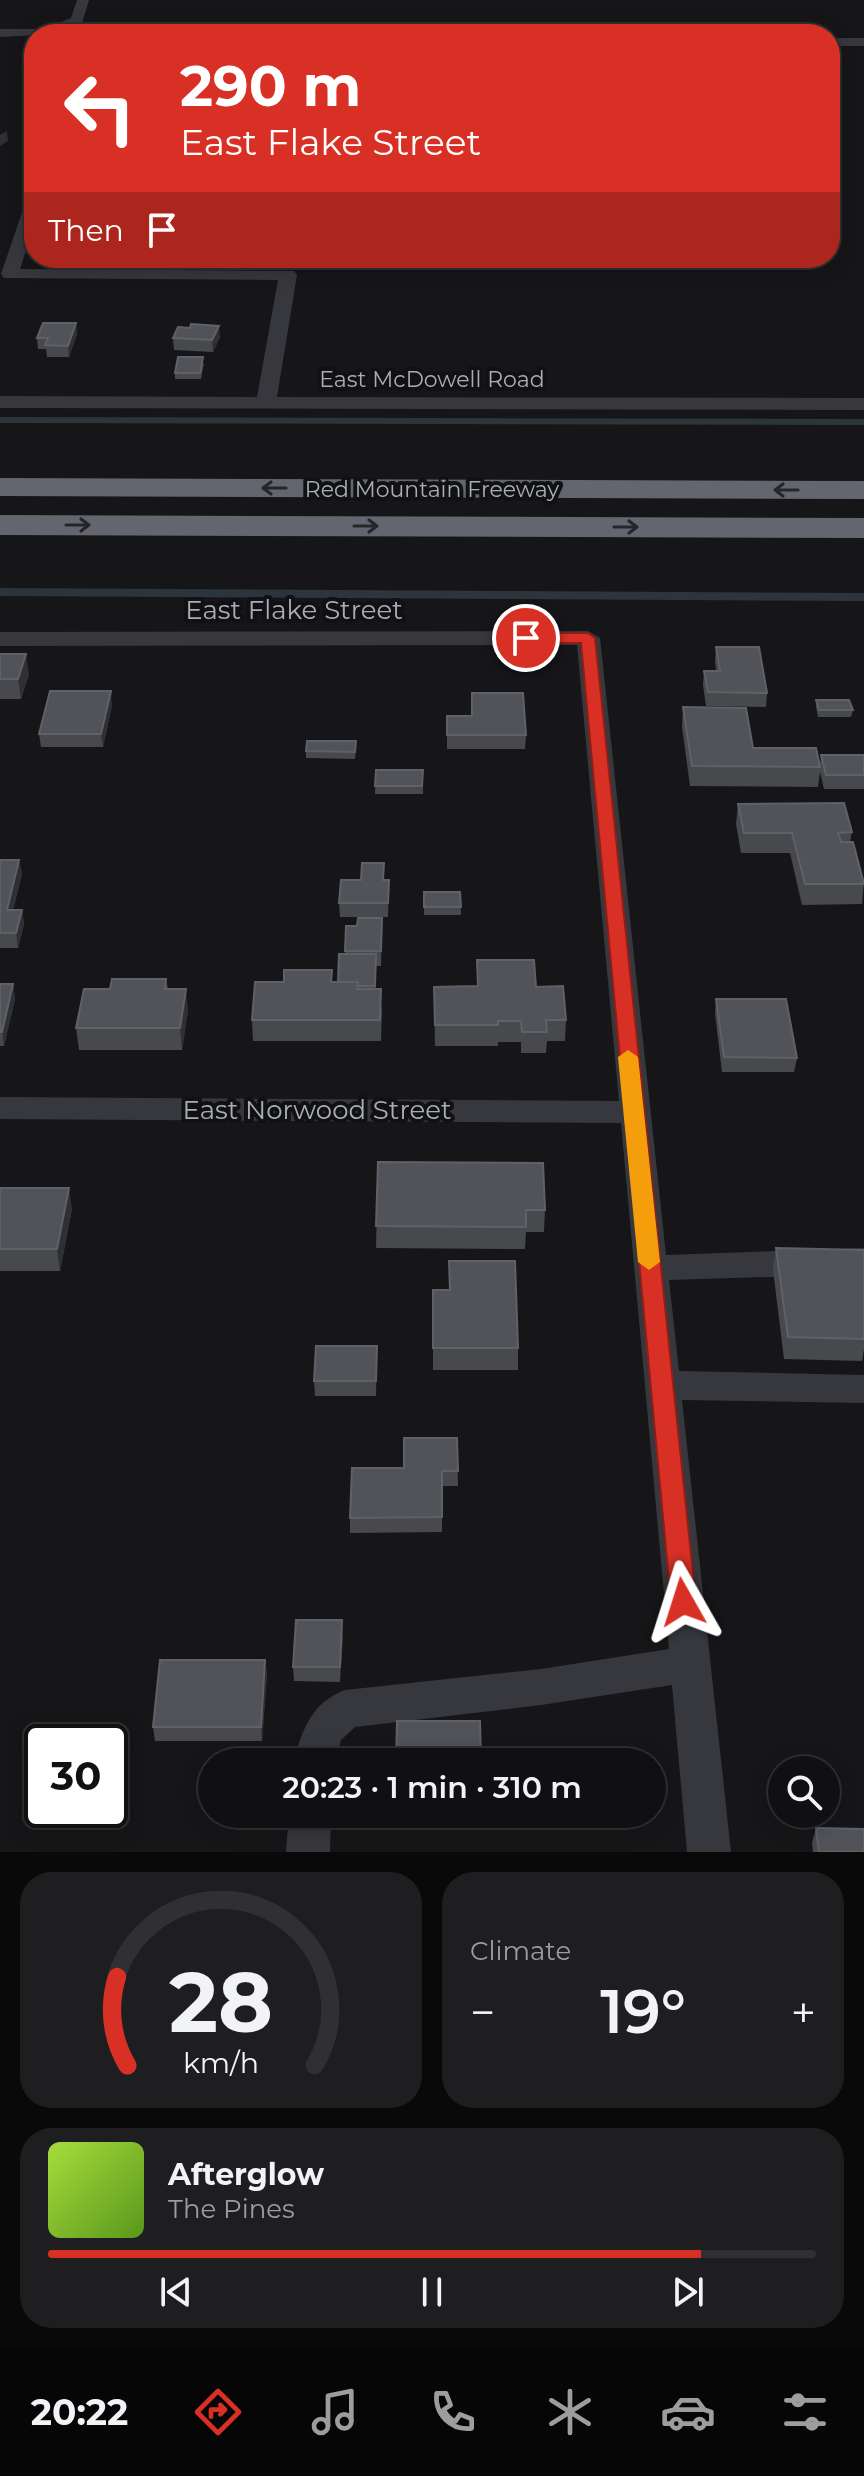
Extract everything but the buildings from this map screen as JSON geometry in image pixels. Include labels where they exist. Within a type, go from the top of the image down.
[{"type":"highway","name":"Red Mountain Freeway","points":[[0,487],[864,490]]},
{"type":"highway","name":"Red Mountain Freeway","points":[[0,525],[864,528]]},
{"type":"street","points":[[69,24],[77,20],[83,0]]},
{"type":"street","points":[[0,33],[24,31]]},
{"type":"street","points":[[840,42],[864,42]]},
{"type":"street","points":[[0,44],[24,44]]},
{"type":"street","points":[[24,231],[10,274],[288,275],[266,403]]},
{"type":"street","name":"East McDowell Road","points":[[0,402],[864,404]]},
{"type":"street","name":"East Flake Street","points":[[0,639],[588,638],[633,1112]]},
{"type":"street","name":"East Norwood Street","points":[[0,1108],[633,1112]]},
{"type":"street","points":[[633,1112],[709,1852]]},
{"type":"street","points":[[649,1268],[864,1261]]},
{"type":"street","points":[[661,1385],[864,1389]]},
{"type":"street","points":[[318,1748],[323,1730],[345,1709],[541,1687],[689,1664]]},
{"type":"street","points":[[308,1852],[309,1828]]},
{"type":"waterway","points":[[0,420],[864,422]]},
{"type":"waterway","points":[[0,592],[864,597]]},
{"type":"slow traffic","points":[[628,1057],[649,1262]]},
{"type":"route","points":[[526,638],[588,638],[683,1602]]}]
